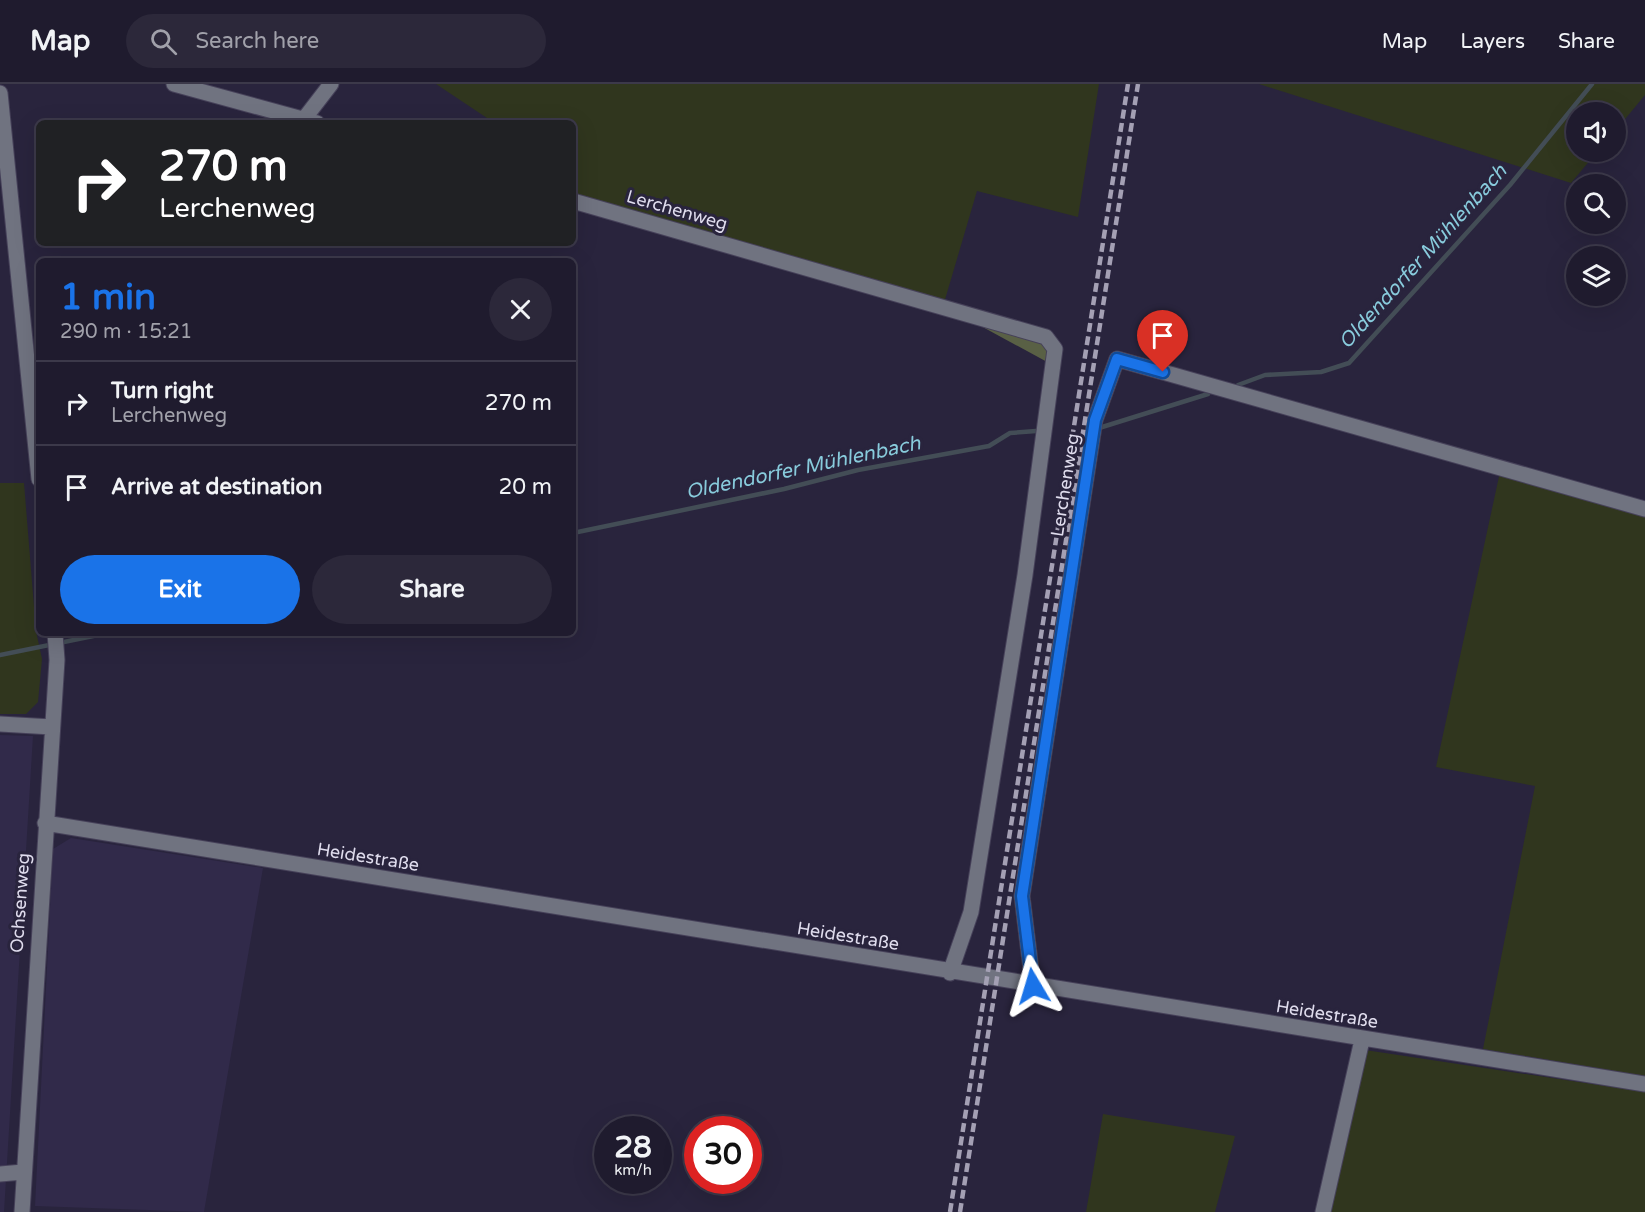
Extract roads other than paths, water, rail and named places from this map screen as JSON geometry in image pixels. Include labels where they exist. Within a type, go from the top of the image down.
[{"type":"street","points":[[174,84],[306,120]]},
{"type":"street","points":[[311,120],[331,84]]},
{"type":"street","points":[[0,93],[36,449]]},
{"type":"street","name":"Lerchenweg","points":[[576,202],[1046,337],[1055,349],[1021,597],[973,901],[950,973]]},
{"type":"street","name":"Lerchenweg","points":[[1033,986],[1022,896],[1095,420],[1117,359],[1645,509]]},
{"type":"street","name":"Ochsenweg","points":[[22,1212],[57,660],[55,636]]},
{"type":"street","points":[[0,724],[52,726]]},
{"type":"street","name":"Heidestraße","points":[[45,823],[950,973],[1645,1084]]},
{"type":"street","points":[[1323,1212],[1362,1040]]},
{"type":"street","points":[[0,1174],[23,1172]]},
{"type":"waterway","name":"Oldendorfer Mühlenbach","points":[[1238,385],[1265,375],[1321,372],[1349,363],[1510,185],[1592,84]]},
{"type":"waterway","name":"Oldendorfer Mühlenbach","points":[[1099,428],[1208,394]]},
{"type":"waterway","name":"Oldendorfer Mühlenbach","points":[[576,532],[784,489],[858,470],[989,446],[1010,433],[1036,431]]},
{"type":"waterway","name":"Oldendorfer Mühlenbach","points":[[0,655],[93,636]]},
{"type":"railway","points":[[950,1212],[1128,84]]},
{"type":"railway","points":[[960,1212],[1138,84]]}]
